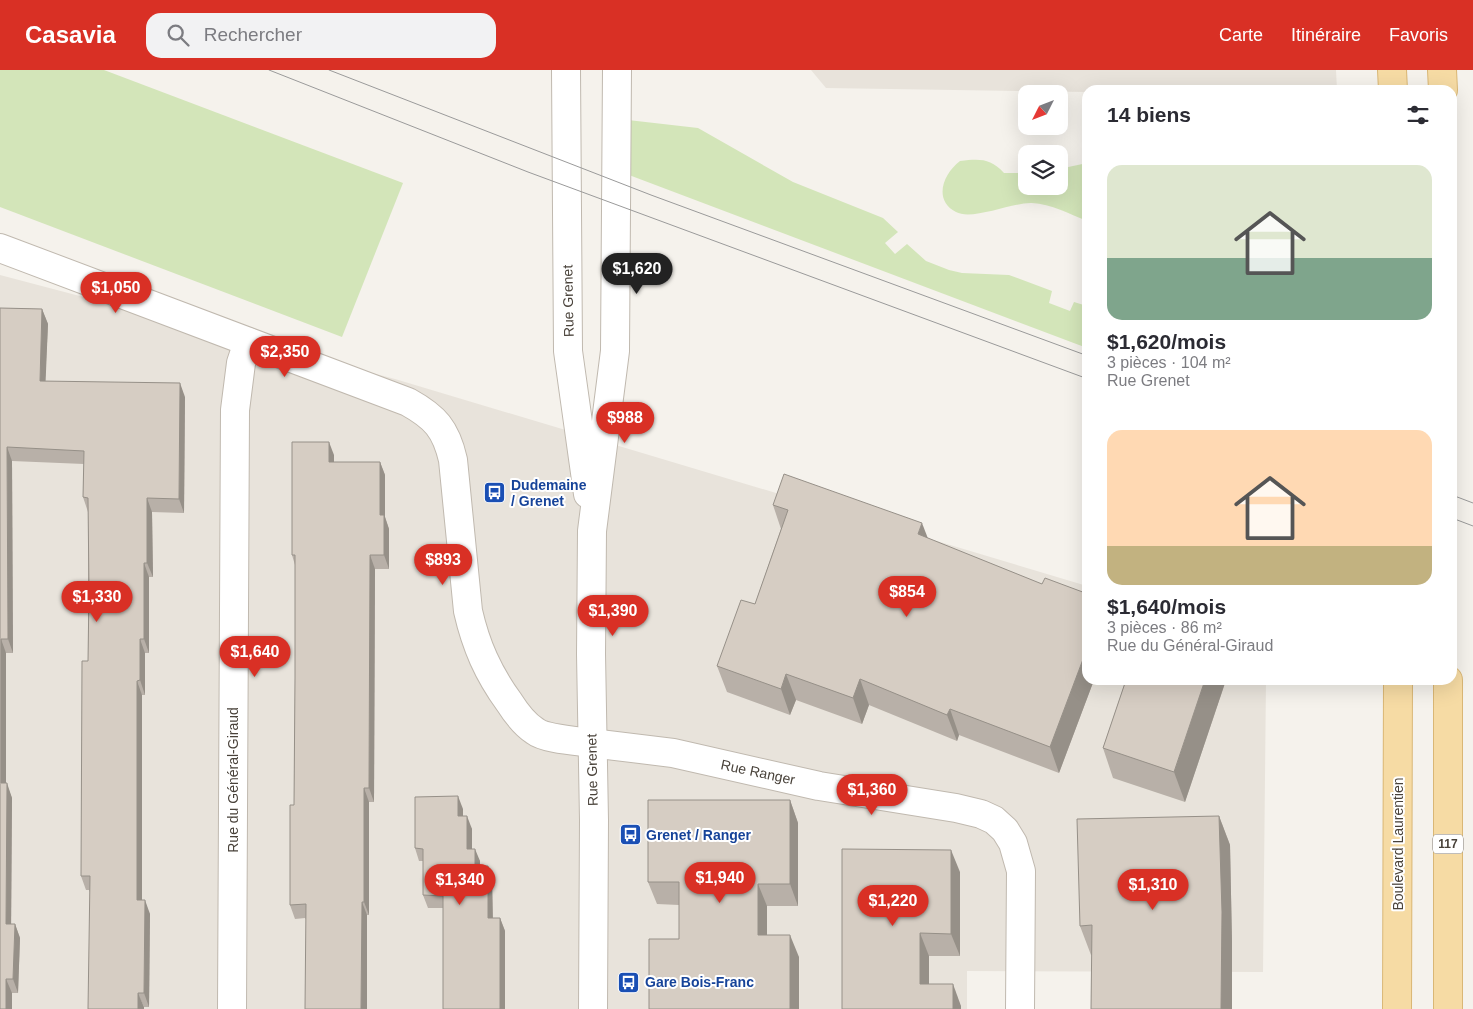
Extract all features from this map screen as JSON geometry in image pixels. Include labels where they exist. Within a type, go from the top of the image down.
[{"type":"main road","points":[[1392,70],[1393,85]]},
{"type":"main road","points":[[1442,70],[1443,85]]},
{"type":"main road","name":"Boulevard Laurentien","points":[[1397,1009],[1398,685]]},
{"type":"main road","name":"117","points":[[1448,685],[1448,1009]]},
{"type":"street","name":"Rue Grenet","points":[[566,70],[568,351],[592,530]]},
{"type":"street","name":"Rue Grenet","points":[[593,1009],[592,530],[615,351],[617,70]]},
{"type":"street","name":"Rue Ranger","points":[[0,248],[408,402],[433,418],[447,438],[453,460],[468,611],[472,630],[488,670],[516,712],[536,732],[571,740],[673,753],[819,786],[956,808],[981,814],[994,820],[1005,830],[1013,843],[1021,871],[1020,1009]]},
{"type":"street","name":"Rue du Général-Giraud","points":[[232,1009],[235,410],[241,363],[248,342]]},
{"type":"shaded area","points":[[811,70],[1336,70],[1337,85],[1082,85],[1082,92],[1068,92],[1068,85],[1018,85],[1018,91],[826,88]]},
{"type":"shaded area","points":[[0,275],[395,379],[1082,585],[1082,685],[1266,685],[1263,972],[967,971],[967,1009],[0,1009]]},
{"type":"green space","points":[[0,70],[104,70],[403,183],[342,337],[0,207]]},
{"type":"green space","points":[[628,120],[698,128],[793,182],[883,218],[898,232],[885,243],[895,254],[907,244],[926,261],[949,270],[962,273],[1009,275],[1052,291],[1049,303],[1070,311],[1074,302],[1082,304],[1082,346],[629,175]]},
{"type":"green space","points":[[960,161],[984,161],[999,168],[1004,173],[1018,173],[1018,195],[1068,195],[1068,167],[1082,164],[1082,219],[1053,207],[1032,203],[1014,205],[982,213],[963,214],[956,212],[949,207],[943,194],[945,180]]},
{"type":"building","points":[[0,308],[42,309],[40,381],[180,383],[179,499],[147,498],[147,563],[144,563],[144,639],[140,639],[140,680],[137,681],[137,900],[145,900],[144,993],[138,993],[138,1009],[88,1009],[90,876],[81,876],[82,661],[88,661],[89,591],[88,498],[83,497],[84,451],[7,447],[8,639],[1,639],[1,783],[7,783],[6,924],[15,924],[13,979],[6,979],[6,1009],[0,1009]]},
{"type":"building","points":[[292,442],[329,442],[329,462],[380,462],[380,515],[384,515],[384,555],[370,555],[369,788],[364,788],[364,902],[362,902],[361,1009],[305,1009],[306,904],[290,905],[290,805],[294,805],[295,678],[295,555],[292,555]]},
{"type":"building","points":[[784,474],[922,523],[918,534],[1042,584],[1045,578],[1082,592],[1082,662],[1050,747],[950,709],[947,715],[860,679],[853,698],[786,674],[781,689],[717,666],[741,600],[755,604],[788,510],[773,505]]},
{"type":"building","points":[[1124,685],[1203,685],[1174,772],[1103,748]]},
{"type":"building","points":[[458,796],[458,816],[467,816],[467,849],[475,849],[475,866],[488,866],[488,918],[500,918],[500,1009],[443,1009],[443,896],[423,895],[423,849],[415,848],[415,797]]},
{"type":"building","points":[[648,800],[790,800],[790,884],[758,884],[758,935],[790,935],[790,1009],[649,1009],[649,939],[679,939],[679,882],[648,882]]},
{"type":"building","points":[[1219,816],[1222,912],[1221,1009],[1091,1009],[1092,925],[1080,926],[1077,819]]},
{"type":"building","points":[[842,849],[951,850],[951,934],[920,933],[920,984],[953,984],[953,1009],[842,1009]]},
{"type":"tram line","points":[[269,70],[528,172],[1082,377]]},
{"type":"tram line","points":[[329,70],[651,195],[1082,354]]},
{"type":"tram line","points":[[1457,497],[1473,503]]},
{"type":"tram line","points":[[1457,520],[1473,526]]},
{"type":"place","name":"Dudemaine / Grenet","points":[[495,493]]},
{"type":"place","name":"Grenet / Ranger","points":[[630,835]]},
{"type":"place","name":"Gare Bois-Franc","points":[[629,982]]}]
